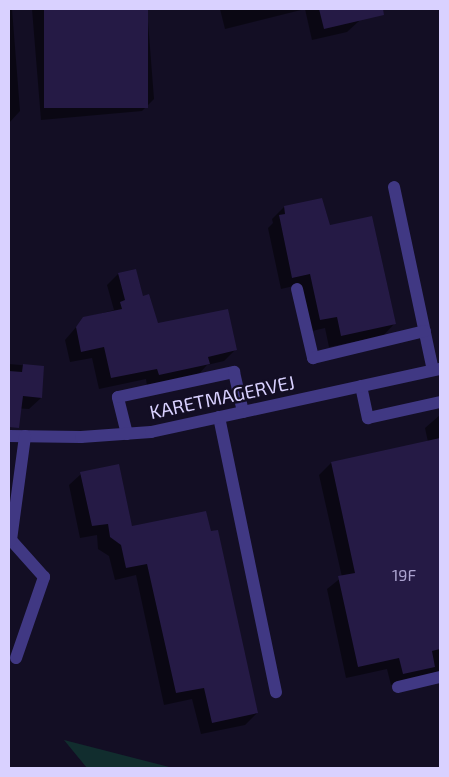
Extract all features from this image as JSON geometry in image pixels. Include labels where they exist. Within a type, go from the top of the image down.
[{"type":"street","points":[[394,187],[425,331],[437,369]]},
{"type":"street","points":[[297,289],[313,358],[425,331]]},
{"type":"street","name":"KARETMAGERVEJ","points":[[9,436],[81,437],[151,432],[437,369]]},
{"type":"street","points":[[126,434],[118,397],[234,372],[243,412]]},
{"type":"street","points":[[361,386],[368,418],[440,402]]},
{"type":"street","points":[[219,417],[276,692]]},
{"type":"street","points":[[16,658],[44,577],[11,540],[25,436]]},
{"type":"street","points":[[398,687],[440,677]]},
{"type":"green space","points":[[64,740],[173,768],[87,768]]},
{"type":"building","points":[[44,9],[148,9],[148,108],[44,108]]},
{"type":"building","points":[[319,9],[383,9],[384,15],[324,29]]},
{"type":"building","points":[[322,198],[330,225],[372,216],[396,324],[341,336],[337,317],[320,320],[310,274],[292,278],[279,215],[285,214],[284,206]]},
{"type":"building","points":[[136,269],[143,296],[149,294],[158,323],[228,309],[237,350],[208,357],[210,364],[159,375],[157,369],[111,378],[104,347],[81,352],[76,327],[83,317],[122,309],[120,302],[125,300],[118,273]]},
{"type":"building","points":[[23,364],[44,366],[42,398],[23,396],[19,428],[9,427],[9,371],[22,372]]},
{"type":"building","points":[[440,438],[440,649],[432,651],[435,667],[403,674],[399,658],[358,667],[338,576],[355,573],[331,462]]},
{"type":"building","points":[[119,464],[132,526],[206,511],[211,531],[218,530],[258,713],[212,723],[204,688],[176,693],[147,564],[126,568],[121,545],[110,537],[108,524],[92,526],[80,472]]}]
